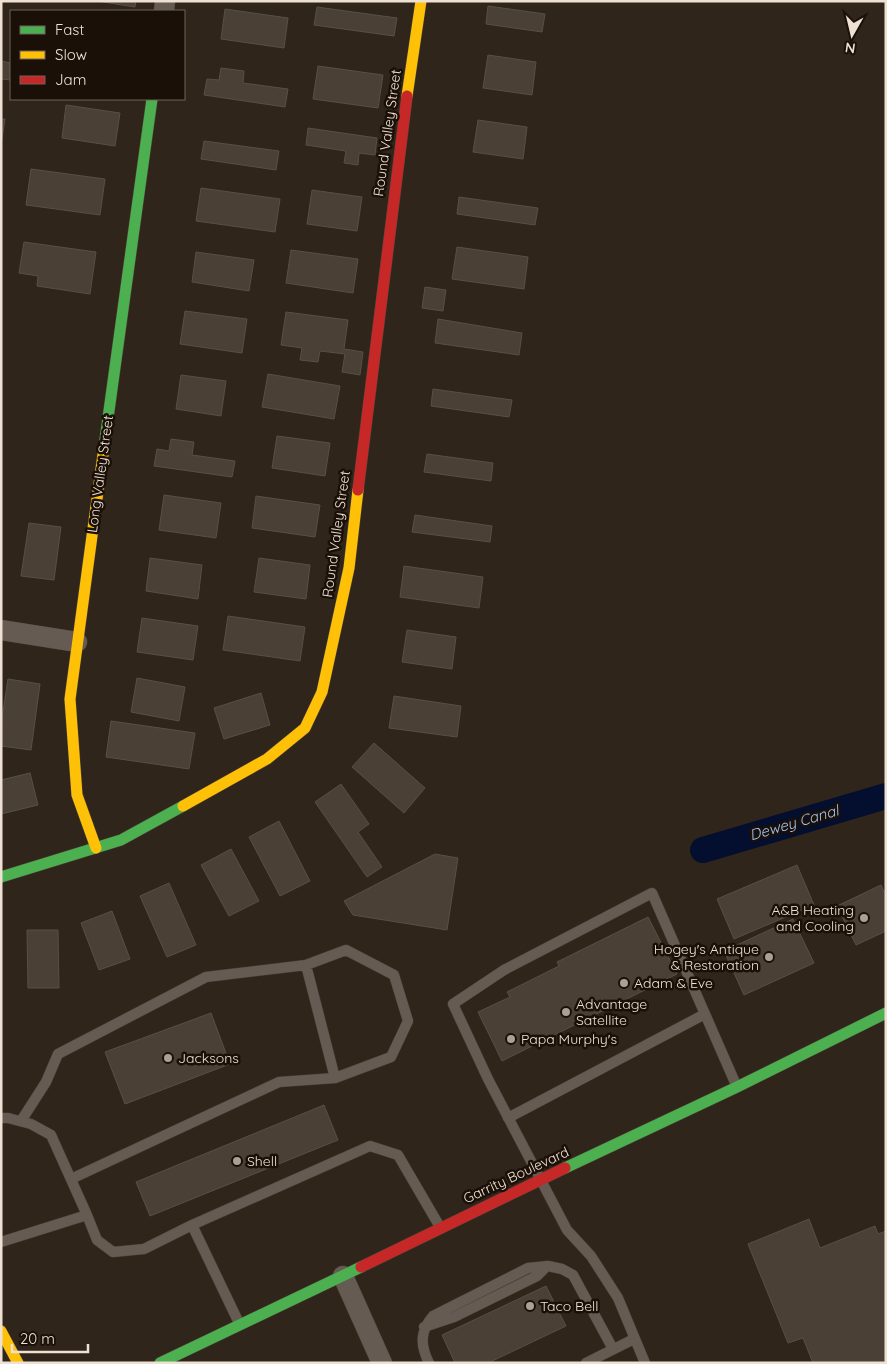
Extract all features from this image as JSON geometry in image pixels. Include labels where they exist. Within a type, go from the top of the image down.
[{"type":"street","name":"Round Valley Street","points":[[1,877],[121,840],[267,758],[305,728],[322,692],[350,568],[399,149],[421,1]]},
{"type":"street","name":"Long Valley Street","points":[[96,848],[77,795],[70,699],[152,100]]},
{"type":"street","points":[[1,630],[77,642]]},
{"type":"street","name":"Garrity Boulevard","points":[[160,1363],[541,1179],[737,1087],[886,1012]]},
{"type":"street","points":[[343,1276],[382,1363]]},
{"type":"street","points":[[1,1331],[18,1363]]},
{"type":"lane","points":[[644,1363],[618,1298],[591,1256],[567,1230],[508,1118],[453,1004],[504,970],[652,893],[737,1087]]},
{"type":"lane","points":[[21,1121],[46,1082],[58,1054],[206,977],[306,965],[346,950],[394,975],[408,1021],[391,1056],[335,1078],[279,1082],[71,1179]]},
{"type":"lane","points":[[306,965],[335,1078]]},
{"type":"lane","points":[[508,1118],[705,1014]]},
{"type":"lane","points":[[1,1118],[31,1124],[51,1135],[97,1240],[113,1252],[144,1248],[370,1146],[398,1155],[441,1227]]},
{"type":"lane","points":[[1,1242],[87,1215]]},
{"type":"lane","points":[[192,1225],[240,1325]]},
{"type":"lane","points":[[429,1363],[422,1340],[424,1327],[433,1316],[528,1268],[547,1266],[562,1268],[573,1275],[613,1349]]},
{"type":"lane","points":[[586,1363],[634,1338]]},
{"type":"building","points":[[97,1],[136,1],[135,7]]},
{"type":"building","points":[[488,6],[545,14],[542,32],[486,24]]},
{"type":"building","points":[[317,7],[397,18],[394,36],[314,25]]},
{"type":"building","points":[[225,9],[288,18],[284,48],[221,39]]},
{"type":"building","points":[[488,55],[536,62],[532,95],[483,88]]},
{"type":"building","points":[[1,61],[10,63],[10,80],[1,79]]},
{"type":"building","points":[[318,66],[383,75],[378,108],[313,99]]},
{"type":"building","points":[[221,68],[244,71],[243,83],[288,89],[285,107],[204,95],[207,79],[219,80]]},
{"type":"building","points":[[66,105],[120,113],[115,146],[62,138]]},
{"type":"building","points":[[1,119],[5,119],[1,146]]},
{"type":"building","points":[[478,120],[527,127],[523,159],[473,152]]},
{"type":"building","points":[[308,128],[377,138],[375,155],[359,153],[358,165],[344,163],[346,151],[306,145]]},
{"type":"building","points":[[204,141],[279,151],[276,170],[201,159]]},
{"type":"building","points":[[31,169],[105,179],[100,215],[26,205]]},
{"type":"building","points":[[201,188],[280,199],[275,232],[196,221]]},
{"type":"building","points":[[312,190],[362,197],[357,231],[307,224]]},
{"type":"building","points":[[459,197],[538,208],[535,225],[457,214]]},
{"type":"building","points":[[24,242],[96,252],[90,294],[37,286],[38,276],[19,273]]},
{"type":"building","points":[[457,247],[528,257],[524,289],[452,279]]},
{"type":"building","points":[[291,250],[358,259],[353,293],[286,283]]},
{"type":"building","points":[[196,252],[254,260],[249,291],[192,282]]},
{"type":"building","points":[[425,287],[446,290],[443,311],[422,308]]},
{"type":"building","points":[[185,311],[247,319],[242,353],[180,344]]},
{"type":"building","points":[[286,312],[348,320],[344,349],[363,352],[360,375],[342,372],[345,354],[320,351],[318,362],[300,360],[302,348],[281,345]]},
{"type":"building","points":[[438,319],[522,333],[519,355],[435,343]]},
{"type":"building","points":[[268,374],[340,386],[334,419],[262,407]]},
{"type":"building","points":[[181,375],[226,381],[221,416],[176,409]]},
{"type":"building","points":[[433,389],[512,400],[509,417],[431,406]]},
{"type":"building","points":[[277,436],[330,443],[325,476],[272,468]]},
{"type":"building","points":[[171,439],[194,442],[192,455],[235,461],[232,477],[154,466],[157,449],[169,451]]},
{"type":"building","points":[[427,454],[493,463],[491,481],[424,472]]},
{"type":"building","points":[[164,495],[221,503],[216,538],[159,530]]},
{"type":"building","points":[[256,496],[320,505],[315,537],[252,528]]},
{"type":"building","points":[[415,515],[492,526],[490,542],[412,532]]},
{"type":"building","points":[[29,523],[61,527],[54,580],[21,576]]},
{"type":"building","points":[[150,558],[202,565],[198,599],[146,591]]},
{"type":"building","points":[[259,558],[310,565],[306,599],[254,592]]},
{"type":"building","points":[[404,566],[483,577],[479,608],[400,597]]},
{"type":"building","points":[[228,616],[305,627],[300,661],[223,650]]},
{"type":"building","points":[[142,618],[198,626],[193,660],[137,652]]},
{"type":"building","points":[[407,630],[456,637],[452,669],[402,662]]},
{"type":"building","points":[[137,678],[185,687],[179,721],[131,712]]},
{"type":"building","points":[[8,679],[40,684],[31,750],[1,746],[1,725]]},
{"type":"building","points":[[261,693],[270,725],[224,739],[214,708]]},
{"type":"building","points":[[394,696],[461,706],[457,737],[389,728]]},
{"type":"building","points":[[111,721],[195,733],[189,769],[106,757]]},
{"type":"building","points":[[374,743],[425,788],[404,813],[352,767]]},
{"type":"building","points":[[30,773],[38,805],[1,814],[1,780]]},
{"type":"building","points":[[341,784],[369,824],[358,832],[382,867],[367,877],[315,802]]},
{"type":"building","points":[[279,821],[310,881],[280,896],[249,837]]},
{"type":"building","points":[[231,849],[259,901],[229,916],[201,865]]},
{"type":"building","points":[[435,854],[458,858],[447,930],[353,915],[344,901]]},
{"type":"building","points":[[797,865],[814,905],[734,939],[717,899]]},
{"type":"building","points":[[169,883],[196,945],[167,957],[140,896]]},
{"type":"building","name":"A&B Heating and Cooling","points":[[881,885],[886,896],[886,931],[856,945],[837,906]]},
{"type":"building","points":[[112,911],[130,959],[99,970],[81,923]]},
{"type":"building","points":[[648,917],[677,974],[502,1061],[478,1012],[510,997],[507,992],[559,966],[557,962]]},
{"type":"building","name":"Hogey's Antique & Restoration","points":[[793,919],[814,963],[744,995],[724,951]]},
{"type":"building","points":[[27,930],[58,930],[59,988],[28,988]]},
{"type":"building","name":"Jacksons","points":[[211,1013],[230,1064],[125,1104],[105,1052]]},
{"type":"building","name":"Shell","points":[[324,1105],[338,1140],[150,1216],[136,1182]]},
{"type":"building","points":[[809,1219],[820,1248],[875,1226],[878,1234],[886,1231],[886,1363],[813,1363],[803,1338],[788,1343],[748,1244]]},
{"type":"building","name":"Taco Bell","points":[[546,1286],[566,1326],[488,1363],[455,1363],[442,1335]]},
{"type":"waterway","name":"Dewey Canal","points":[[703,850],[886,796]]},
{"type":"traffic: fast","points":[[104,447],[152,100]]},
{"type":"traffic: fast","points":[[1,877],[121,840],[183,806]]},
{"type":"traffic: fast","points":[[565,1168],[737,1087],[886,1013]]},
{"type":"traffic: fast","points":[[160,1363],[361,1267]]},
{"type":"traffic: slow","points":[[407,96],[421,1]]},
{"type":"traffic: slow","points":[[96,848],[77,795],[70,699],[104,447]]},
{"type":"traffic: slow","points":[[183,806],[267,759],[305,728],[322,692],[349,568],[358,490]]},
{"type":"traffic: slow","points":[[1,1331],[18,1363]]},
{"type":"traffic: jam","points":[[358,490],[407,96]]},
{"type":"traffic: jam","points":[[361,1267],[565,1168]]},
{"type":"place","name":"A&B Heating and Cooling","points":[[864,918]]},
{"type":"place","name":"Hogey's Antique & Restoration","points":[[769,957]]},
{"type":"place","name":"Adam & Eve","points":[[624,983]]},
{"type":"place","name":"Advantage Satellite","points":[[566,1012]]},
{"type":"place","name":"Papa Murphy's","points":[[511,1039]]},
{"type":"place","name":"Jacksons","points":[[168,1058]]},
{"type":"place","name":"Shell","points":[[237,1161]]},
{"type":"place","name":"Taco Bell","points":[[530,1306]]}]
